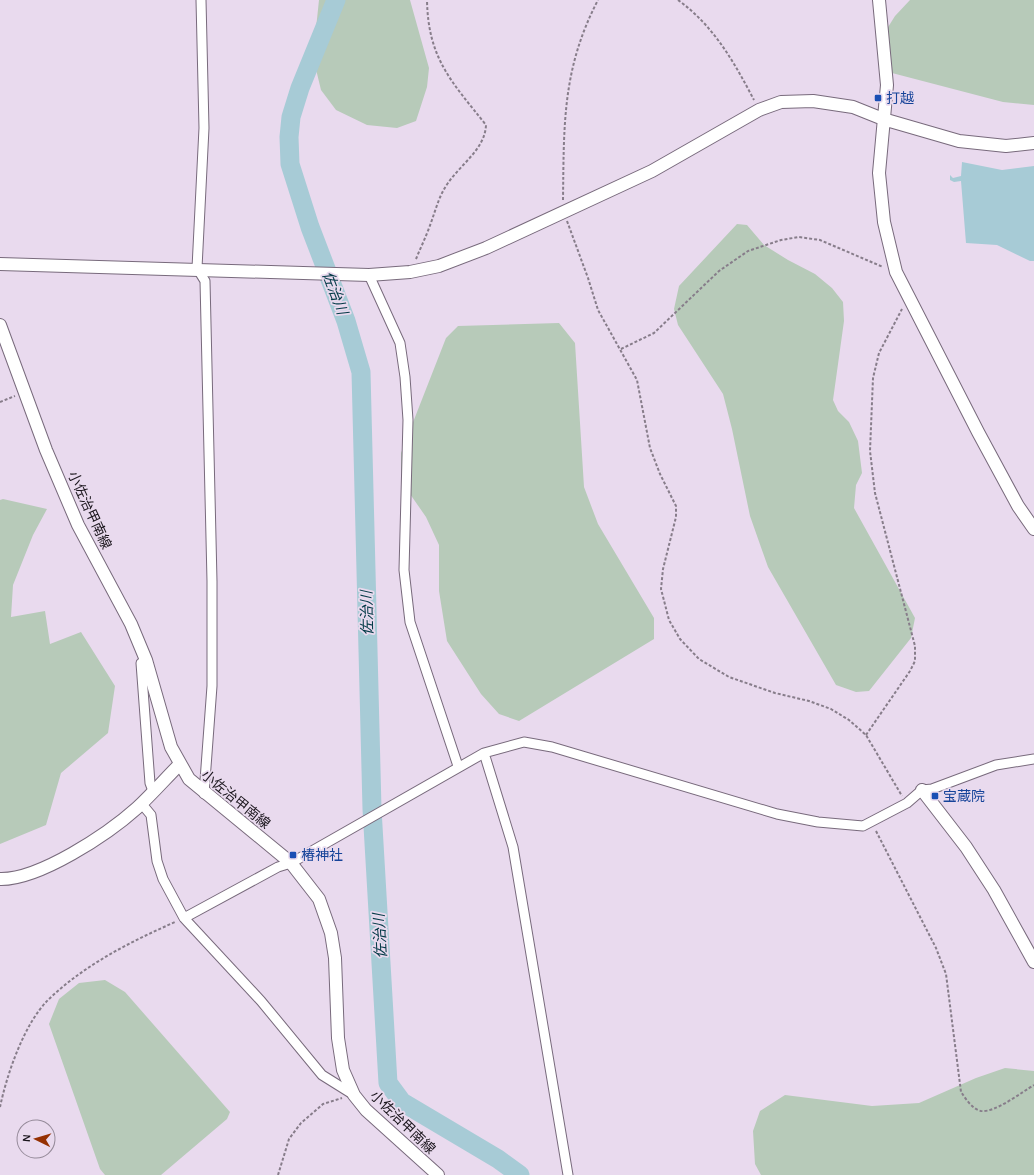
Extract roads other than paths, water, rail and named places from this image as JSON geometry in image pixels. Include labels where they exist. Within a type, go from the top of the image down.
[{"type":"street","points":[[202,0],[204,128],[197,268],[205,281],[212,581],[212,686],[204,794]]},
{"type":"street","points":[[879,0],[887,84],[879,173],[884,222],[896,272],[978,432],[1018,506],[1034,529]]},
{"type":"street","points":[[0,264],[197,268],[369,274],[410,272],[439,266],[486,248],[652,171],[759,110],[781,102],[813,101],[853,107],[883,119],[959,141],[1006,146],[1034,143]]},
{"type":"street","points":[[369,274],[400,343],[405,377],[408,420],[404,570],[410,622],[458,766]]},
{"type":"street","name":"小佐治甲南線","points":[[0,325],[46,450],[78,525],[131,624],[146,660],[171,747],[189,780],[204,794],[291,862],[319,899],[331,933],[335,958],[338,1038],[343,1070],[354,1095],[366,1110],[438,1175]]},
{"type":"street","points":[[146,660],[141,663],[150,783],[153,791]]},
{"type":"street","points":[[184,918],[278,867],[291,862],[458,766],[484,753],[524,742],[552,748],[777,814],[818,822],[863,826],[907,804],[922,790],[932,789],[996,765],[1034,759]]},
{"type":"street","points":[[484,753],[513,847],[568,1175]]},
{"type":"street","points":[[0,879],[22,877],[41,871],[88,843],[141,803],[180,764]]},
{"type":"street","points":[[922,790],[966,846],[994,890],[1034,962]]},
{"type":"street","points":[[141,803],[151,815],[157,862],[163,879],[184,918],[262,1001],[322,1075],[354,1095]]},
{"type":"waterway","name":"佐治川","points":[[336,0],[300,88],[291,117],[289,137],[290,164],[310,227],[346,321],[361,372],[372,809],[388,1083],[402,1102],[498,1159],[520,1175]]},
{"type":"place","name":"打越","points":[[878,98]]},
{"type":"place","name":"宝蔵院","points":[[935,796]]},
{"type":"place","name":"椿神社","points":[[293,855]]}]
